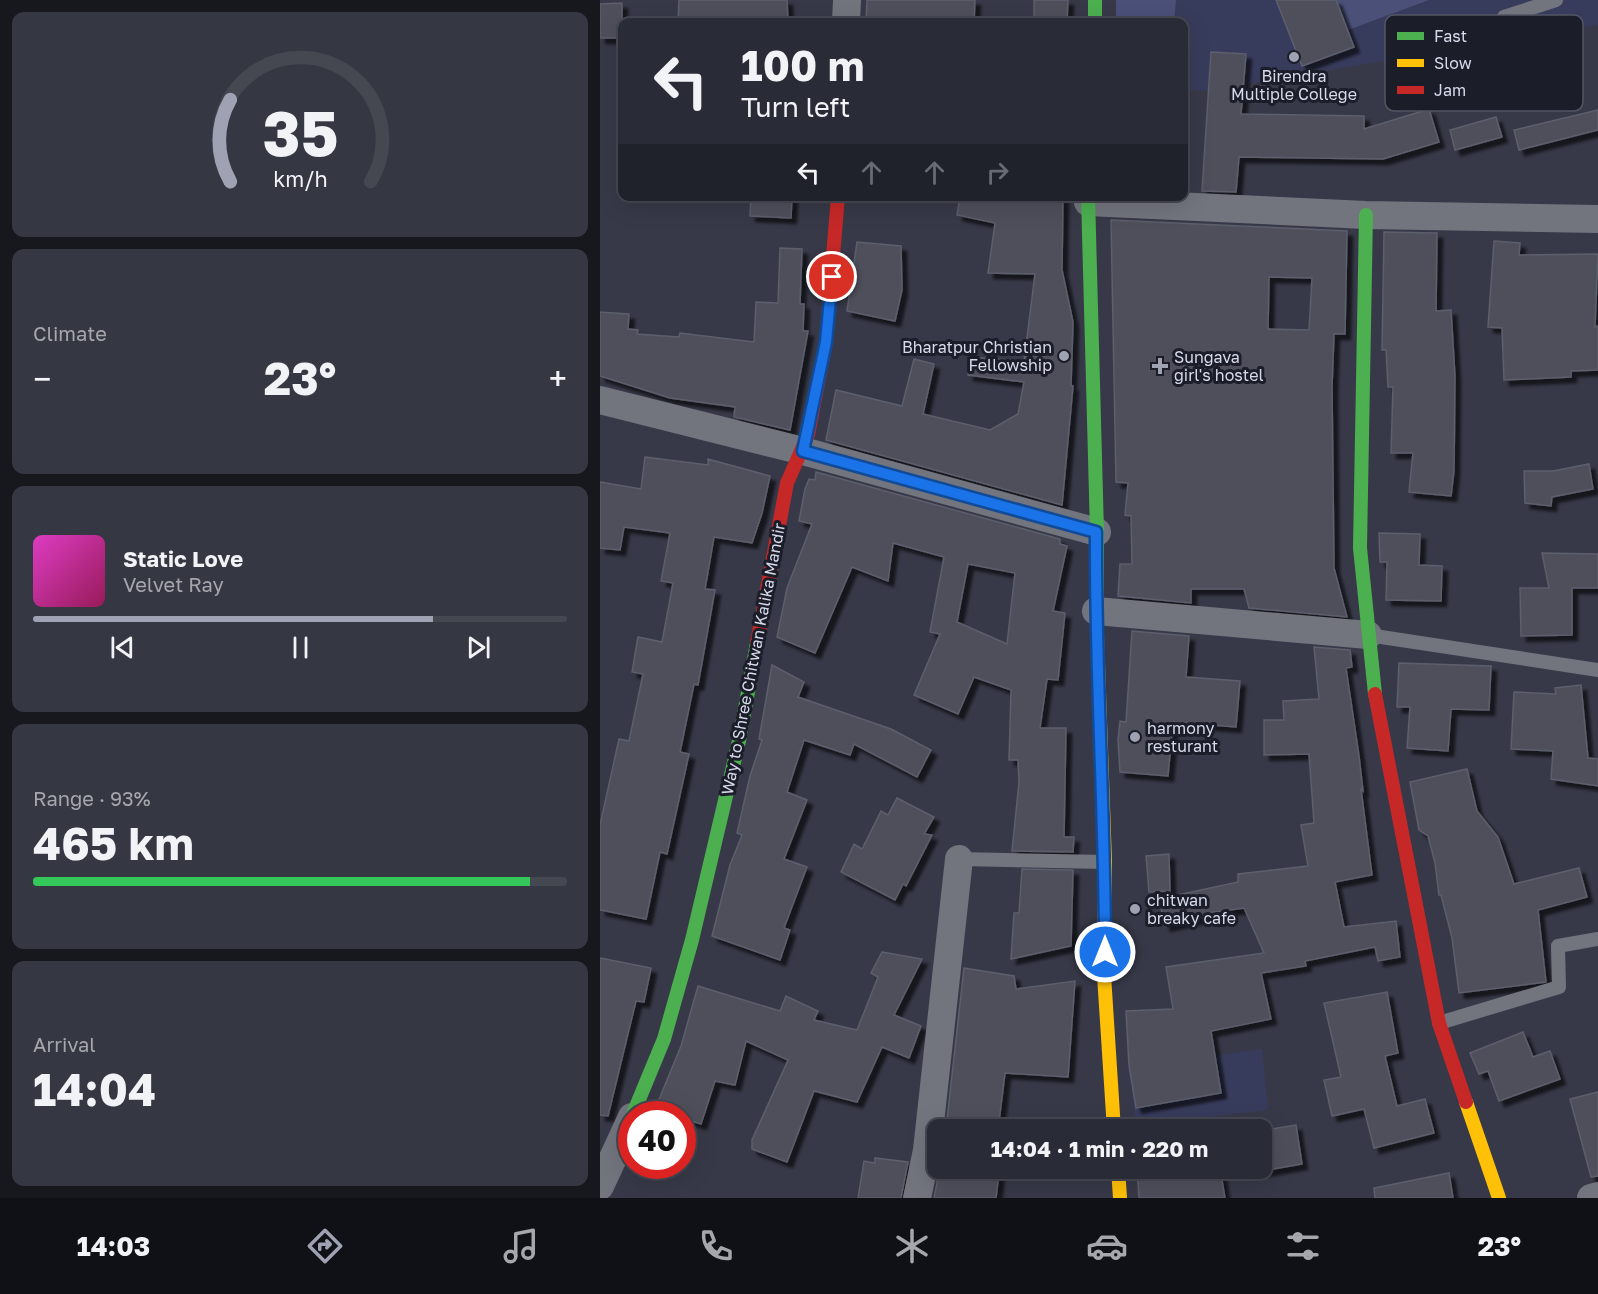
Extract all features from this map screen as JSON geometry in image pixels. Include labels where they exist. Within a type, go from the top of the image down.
[{"type":"street","points":[[846,18],[847,0]]},
{"type":"street","points":[[1095,0],[1095,18]]},
{"type":"street","name":"Way to Shree Chitwan Kalika Mandir","points":[[638,1101],[664,1040],[692,940],[739,741],[787,483],[803,451],[826,342],[838,201]]},
{"type":"street","points":[[1088,201],[1096,611],[1105,862],[1104,975],[1113,1119]]},
{"type":"street","points":[[1123,201],[1366,215],[1598,219]]},
{"type":"street","points":[[1366,215],[1360,548],[1377,715],[1439,1023],[1499,1198]]},
{"type":"street","points":[[600,400],[803,451],[1096,532]]},
{"type":"street","points":[[1096,611],[1368,635]]},
{"type":"street","points":[[917,1198],[927,1150],[959,859]]},
{"type":"street","name":"Way to Shree Chitwan Kalika Mandir","points":[[606,1186],[618,1154]]},
{"type":"street","points":[[1119,1179],[1120,1198]]},
{"type":"street","points":[[1591,1198],[1598,1196]]},
{"type":"lane","points":[[1510,15],[1556,0]]},
{"type":"lane","points":[[1368,635],[1598,670]]},
{"type":"lane","points":[[959,859],[1105,862]]},
{"type":"lane","points":[[1439,1023],[1559,987],[1558,946],[1598,939]]},
{"type":"shaded area","points":[[1116,0],[1176,0],[1174,18],[1116,18]]},
{"type":"shaded area","name":"Birendra Multiple College","points":[[1176,0],[1598,0],[1598,25],[1583,28],[1583,15],[1385,15],[1385,61],[1207,91],[1188,90],[1188,18],[1174,18]]},
{"type":"shaded area","points":[[1336,0],[1429,0],[1385,15],[1348,30]]},
{"type":"shaded area","points":[[1262,1049],[1268,1110],[1189,1119],[1135,1119],[1128,1068]]},
{"type":"building","points":[[679,0],[787,0],[788,18],[678,18]]},
{"type":"building","points":[[867,0],[975,0],[974,18],[866,18]]},
{"type":"building","points":[[1034,0],[1068,0],[1067,18],[1034,18]]},
{"type":"building","points":[[1276,0],[1336,0],[1354,47],[1302,66]]},
{"type":"building","points":[[622,3],[622,18],[618,18],[618,38],[600,38],[600,4]]},
{"type":"building","points":[[1211,52],[1246,54],[1241,114],[1364,116],[1364,129],[1422,111],[1430,111],[1439,142],[1383,159],[1239,157],[1236,192],[1202,191]]},
{"type":"building","points":[[1598,110],[1598,130],[1519,150],[1514,130]]},
{"type":"building","points":[[1496,117],[1502,137],[1455,150],[1450,130]]},
{"type":"building","points":[[751,201],[792,201],[791,218],[750,216]]},
{"type":"building","points":[[959,201],[1063,201],[1062,270],[1073,322],[1071,386],[1073,386],[1062,505],[826,440],[836,390],[902,406],[914,359],[934,364],[923,414],[990,430],[1018,414],[1024,382],[968,375],[970,357],[1024,361],[1035,274],[988,273],[995,223],[957,215]]},
{"type":"building","points":[[1111,220],[1347,231],[1345,334],[1334,334],[1332,387],[1334,568],[1347,617],[1249,608],[1244,589],[1191,589],[1191,603],[1118,596],[1120,564],[1132,564],[1131,516],[1125,515],[1128,483],[1116,482]],"holes":[[[1269,277],[1312,278],[1309,330],[1268,329]]]},
{"type":"building","points":[[1384,232],[1437,233],[1436,311],[1451,310],[1455,377],[1454,471],[1451,496],[1409,492],[1413,453],[1391,453],[1393,387],[1388,387],[1386,350],[1382,350]]},
{"type":"building","points":[[1494,241],[1520,243],[1519,255],[1598,254],[1595,327],[1598,326],[1598,370],[1571,371],[1571,377],[1504,380],[1502,328],[1488,327]]},
{"type":"building","points":[[857,242],[901,246],[902,290],[895,321],[847,311]]},
{"type":"building","points":[[780,248],[802,249],[800,304],[804,304],[803,331],[808,331],[790,430],[734,417],[735,407],[670,398],[600,376],[600,312],[629,314],[628,329],[638,330],[637,334],[679,337],[680,333],[754,342],[756,302],[778,303]]},
{"type":"building","points":[[645,457],[708,465],[708,459],[770,476],[762,513],[752,543],[714,537],[705,589],[715,590],[698,685],[694,684],[680,752],[689,754],[667,854],[660,852],[646,919],[600,910],[600,825],[619,739],[629,741],[643,674],[632,672],[638,637],[662,642],[673,583],[661,581],[670,533],[624,527],[620,550],[600,548],[600,482],[641,489]]},
{"type":"building","points":[[1589,464],[1593,489],[1552,497],[1551,506],[1525,503],[1524,471],[1553,471]]},
{"type":"building","points":[[816,472],[1060,539],[1060,544],[1067,546],[1053,611],[1065,613],[1058,680],[1047,679],[1040,728],[1066,728],[1064,837],[1074,837],[1073,852],[1012,851],[1019,782],[1018,760],[1009,760],[1011,690],[974,677],[958,714],[914,695],[940,634],[930,632],[944,557],[893,543],[888,581],[852,567],[815,653],[777,637],[787,588],[812,524],[799,521],[805,489],[809,479],[815,480]],"holes":[[[968,564],[1015,573],[1007,644],[957,622]]]},
{"type":"building","points":[[1379,533],[1420,534],[1419,565],[1442,566],[1441,601],[1386,600],[1387,562],[1380,562]]},
{"type":"building","points":[[1542,553],[1598,554],[1598,588],[1572,588],[1572,635],[1521,636],[1520,588],[1549,588]]},
{"type":"building","points":[[1132,631],[1189,636],[1186,677],[1240,681],[1236,727],[1173,722],[1168,776],[1120,772],[1118,740],[1120,721],[1126,722]]},
{"type":"building","points":[[1314,647],[1350,650],[1352,667],[1346,668],[1359,756],[1372,875],[1335,882],[1344,927],[1396,921],[1400,957],[1378,961],[1375,947],[1305,961],[1306,966],[1261,973],[1271,1019],[1211,1031],[1221,1093],[1136,1108],[1129,1065],[1126,1011],[1173,1009],[1166,967],[1264,953],[1244,908],[1208,913],[1208,916],[1165,926],[1159,899],[1238,882],[1238,874],[1308,866],[1301,825],[1314,823],[1309,754],[1264,755],[1264,720],[1284,720],[1283,701],[1319,699]]},
{"type":"building","points":[[1399,663],[1491,666],[1489,710],[1451,709],[1448,751],[1407,748],[1410,707],[1397,707]]},
{"type":"building","points":[[772,665],[804,682],[798,697],[891,729],[931,750],[917,777],[854,744],[850,755],[804,740],[787,792],[807,800],[784,859],[807,867],[784,928],[790,930],[780,960],[712,936],[730,865],[742,835],[737,833],[750,776],[762,740],[759,739]]},
{"type":"building","points":[[1581,685],[1588,758],[1598,759],[1598,786],[1551,779],[1553,751],[1511,749],[1514,692],[1556,694],[1555,688]]},
{"type":"building","points":[[1467,769],[1477,811],[1498,837],[1514,884],[1579,868],[1587,897],[1538,910],[1546,982],[1459,993],[1452,938],[1441,895],[1439,895],[1435,863],[1428,836],[1419,830],[1410,782]]},
{"type":"building","points":[[897,798],[934,817],[924,834],[932,835],[906,886],[903,884],[895,900],[841,872],[854,844],[862,849],[881,811],[888,815]]},
{"type":"building","points":[[1169,854],[1170,891],[1149,892],[1146,856]]},
{"type":"building","points":[[1022,869],[1073,870],[1071,946],[1011,959],[1014,913],[1019,913]]},
{"type":"building","points":[[882,952],[922,959],[894,1015],[921,1026],[909,1058],[882,1047],[857,1102],[814,1091],[787,1162],[752,1149],[752,1140],[788,1060],[746,1041],[735,1085],[715,1081],[701,1124],[696,1122],[696,1101],[658,1101],[681,1046],[698,986],[780,1011],[786,996],[818,1011],[814,1020],[857,1030],[878,977],[871,973]]},
{"type":"building","points":[[600,958],[651,968],[644,1002],[636,1001],[608,1116],[600,1115]]},
{"type":"building","points":[[964,968],[1014,976],[1016,989],[1075,981],[1068,1077],[1005,1073],[999,1119],[947,1119]]},
{"type":"building","points":[[1387,992],[1398,1053],[1385,1056],[1397,1106],[1425,1099],[1434,1133],[1374,1148],[1364,1109],[1332,1116],[1324,1080],[1341,1077],[1324,1003]]},
{"type":"building","points":[[1523,1032],[1533,1057],[1550,1051],[1560,1079],[1499,1101],[1488,1071],[1479,1074],[1470,1053]]},
{"type":"building","points":[[1598,1092],[1598,1176],[1591,1177],[1570,1099]]},
{"type":"building","points":[[1296,1125],[1302,1164],[1272,1169],[1272,1129]]},
{"type":"building","points":[[875,1158],[908,1162],[901,1198],[858,1198],[864,1161],[875,1163]]},
{"type":"building","points":[[1449,1173],[1453,1198],[1375,1198],[1374,1188]]},
{"type":"building","points":[[938,1179],[998,1179],[996,1198],[934,1198]]},
{"type":"building","points":[[1138,1179],[1222,1179],[1225,1198],[1139,1198]]},
{"type":"traffic: fast","points":[[1095,0],[1095,18]]},
{"type":"traffic: fast","points":[[1088,201],[1097,532],[1097,635]]},
{"type":"traffic: fast","points":[[1366,215],[1360,548],[1375,694]]},
{"type":"traffic: fast","points":[[638,1101],[664,1039],[692,940],[739,741],[757,643]]},
{"type":"traffic: slow","points":[[1097,635],[1105,862],[1104,975],[1113,1119]]},
{"type":"traffic: slow","points":[[1466,1102],[1499,1198]]},
{"type":"traffic: slow","points":[[1119,1179],[1120,1198]]},
{"type":"traffic: jam","points":[[757,643],[787,483],[808,435],[826,342],[838,201]]},
{"type":"traffic: jam","points":[[1375,694],[1439,1023],[1466,1102]]},
{"type":"place","name":"Birendra Multiple College","points":[[1294,57]]},
{"type":"place","name":"Bharatpur Christian Fellowship","points":[[1064,356]]},
{"type":"place","name":"Sungava girl's hostel","points":[[1160,366]]},
{"type":"place","name":"harmony resturant","points":[[1135,737]]},
{"type":"place","name":"chitwan breaky cafe","points":[[1135,909]]},
{"type":"route","points":[[832,277],[826,342],[803,451],[1096,532],[1097,690],[1105,862],[1105,952]]}]
